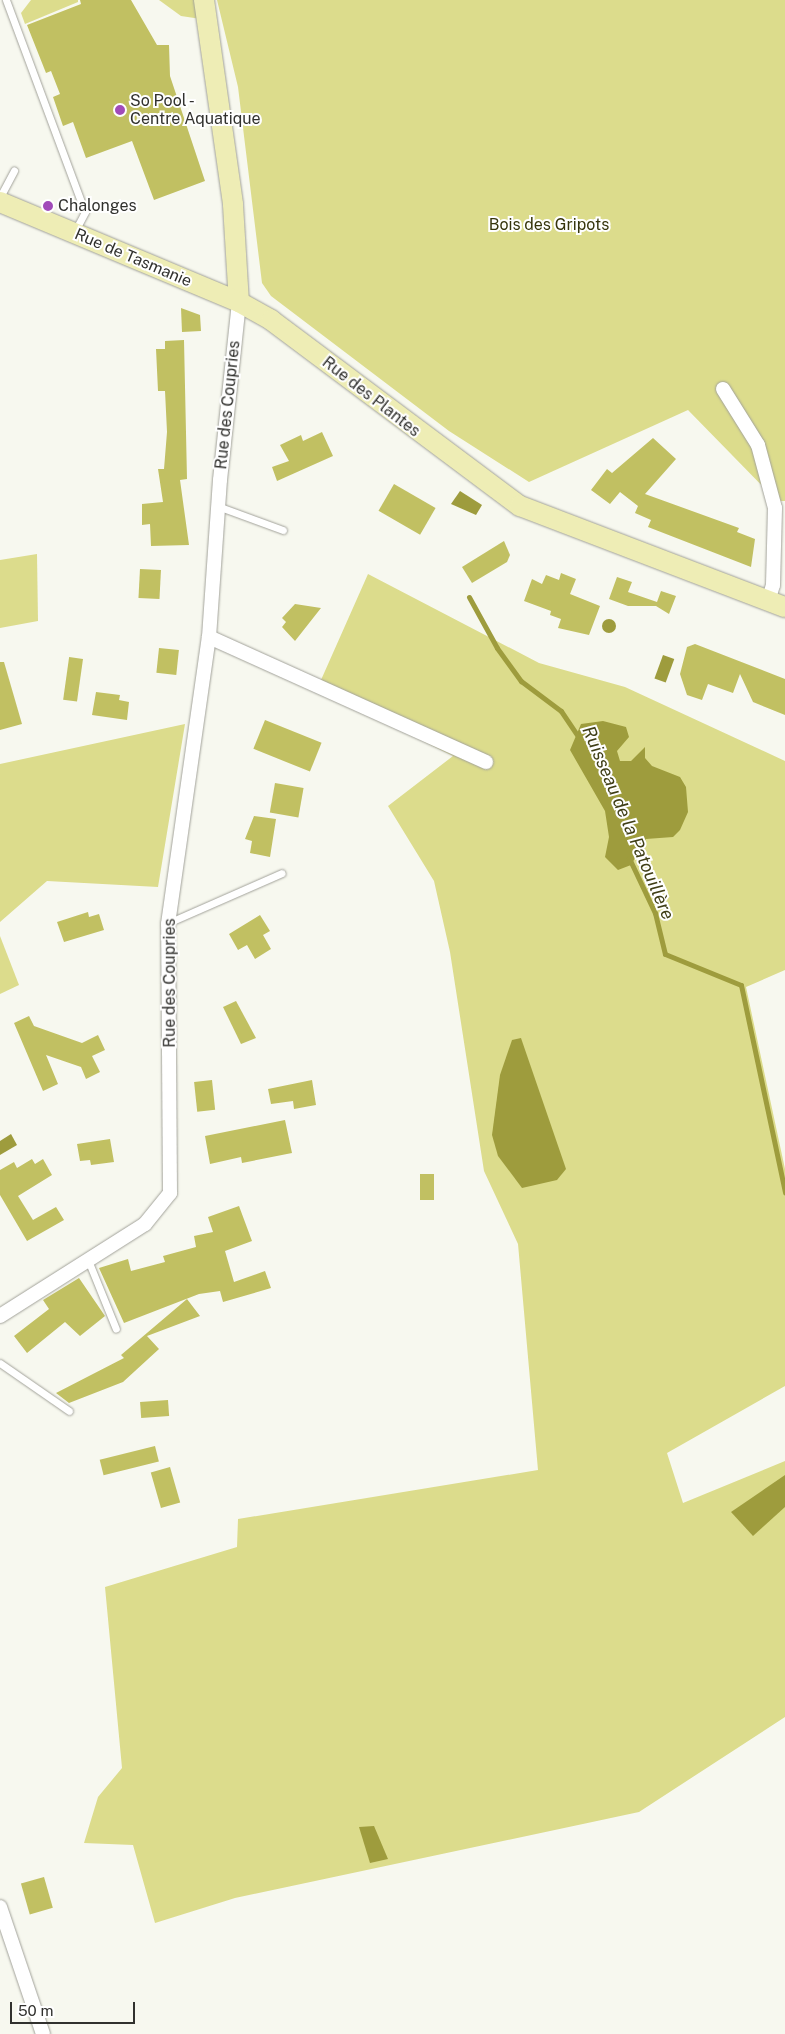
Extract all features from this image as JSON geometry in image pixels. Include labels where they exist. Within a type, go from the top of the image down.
[{"type":"street","points":[[204,0],[233,205],[239,302]]},
{"type":"street","name":"Rue de Tasmanie","points":[[0,202],[239,302]]},
{"type":"street","name":"Rue des Coupries","points":[[0,1316],[156,1215],[170,1193],[168,924],[209,637],[239,302]]},
{"type":"street","name":"Rue des Plantes","points":[[239,302],[270,320],[520,506],[776,604]]},
{"type":"street","points":[[723,389],[758,445],[775,508],[773,584],[776,604]]},
{"type":"street","points":[[209,637],[486,762]]},
{"type":"street","points":[[0,1907],[43,2034]]},
{"type":"lane","points":[[6,0],[85,212],[74,233]]},
{"type":"lane","points":[[0,197],[14,171]]},
{"type":"lane","points":[[220,507],[283,530]]},
{"type":"lane","points":[[168,924],[282,874]]},
{"type":"lane","points":[[88,1260],[116,1329]]},
{"type":"lane","points":[[0,1363],[69,1411]]},
{"type":"green space","points":[[31,0],[78,0],[78,2],[25,24],[21,13]]},
{"type":"green space","points":[[159,0],[194,0],[201,19],[181,16]]},
{"type":"green space","name":"Bois des Gripots","points":[[217,0],[785,0],[785,501],[777,501],[688,410],[529,482],[449,431],[271,296],[262,283],[238,87]]},
{"type":"green space","points":[[37,554],[38,621],[0,628],[0,560]]},
{"type":"green space","points":[[368,574],[539,663],[625,687],[785,761],[785,970],[746,987],[785,1169],[785,1386],[667,1453],[683,1503],[785,1461],[785,1717],[639,1812],[235,1898],[155,1923],[133,1845],[84,1843],[98,1797],[122,1768],[105,1587],[237,1547],[238,1519],[538,1470],[518,1244],[484,1171],[450,952],[434,881],[388,806],[453,756],[317,689]]},
{"type":"green space","points":[[185,724],[158,887],[47,881],[0,922],[0,764]]},
{"type":"green space","points":[[0,936],[19,985],[0,994]]},
{"type":"water","points":[[460,491],[482,505],[476,515],[451,504]]},
{"type":"water","points":[[606,619],[612,619],[616,626],[612,633],[606,633],[602,629],[602,623]]},
{"type":"water","points":[[663,655],[674,659],[666,683],[654,678]]},
{"type":"water","points":[[603,721],[626,727],[629,737],[617,751],[620,761],[631,761],[645,747],[645,758],[652,766],[680,777],[686,787],[688,812],[680,830],[673,837],[646,839],[631,865],[618,870],[605,857],[609,837],[605,811],[570,750],[581,724]]},
{"type":"water","points":[[521,1038],[566,1169],[557,1180],[522,1188],[498,1156],[492,1135],[500,1075],[512,1040]]},
{"type":"water","points":[[11,1134],[17,1145],[0,1155],[0,1141]]},
{"type":"water","points":[[785,1475],[785,1507],[753,1536],[731,1512]]},
{"type":"water","points":[[374,1826],[388,1859],[370,1863],[359,1827]]},
{"type":"building","name":"So Pool - Centre Aquatique","points":[[80,0],[131,0],[157,45],[169,45],[170,76],[205,181],[154,200],[132,141],[86,158],[73,122],[63,126],[53,97],[60,94],[51,71],[46,73],[27,25],[81,4]]},
{"type":"building","points":[[181,308],[200,315],[201,331],[182,332]]},
{"type":"building","points":[[184,340],[187,479],[180,480],[189,545],[151,546],[150,524],[142,525],[142,504],[163,502],[158,469],[164,469],[167,432],[165,391],[158,391],[156,349],[165,349],[165,341]]},
{"type":"building","points":[[322,432],[333,456],[277,481],[272,467],[289,461],[280,445],[301,435],[303,441]]},
{"type":"building","points":[[653,438],[676,459],[645,494],[739,528],[737,532],[755,539],[751,567],[648,527],[651,520],[635,513],[638,506],[620,492],[610,504],[591,490],[607,469],[612,473]]},
{"type":"building","points":[[394,484],[436,508],[420,535],[379,511]]},
{"type":"building","points":[[504,541],[510,555],[507,562],[472,583],[462,567]]},
{"type":"building","points":[[140,569],[161,570],[159,599],[138,598]]},
{"type":"building","points":[[561,573],[576,579],[570,594],[600,606],[589,635],[558,628],[561,619],[550,615],[551,611],[524,601],[532,579],[542,584],[546,575],[559,580]]},
{"type":"building","points":[[617,577],[632,582],[628,592],[657,602],[661,591],[676,596],[669,614],[656,606],[628,606],[609,599]]},
{"type":"building","points":[[295,604],[321,608],[295,641],[282,627],[286,622],[282,618]]},
{"type":"building","points":[[695,644],[785,679],[785,715],[753,702],[740,674],[733,693],[708,684],[702,700],[687,695],[680,674],[687,647]]},
{"type":"building","points":[[159,648],[179,650],[176,675],[156,673]]},
{"type":"building","points":[[69,657],[83,659],[77,702],[63,700]]},
{"type":"building","points":[[0,662],[4,662],[22,724],[0,730]]},
{"type":"building","points":[[96,692],[120,695],[119,700],[129,702],[127,720],[92,715]]},
{"type":"building","points":[[265,720],[322,743],[310,772],[253,749]]},
{"type":"building","points":[[275,783],[304,788],[298,818],[270,813]]},
{"type":"building","points":[[254,816],[276,819],[270,857],[250,853],[252,841],[245,839]]},
{"type":"building","points":[[88,912],[89,917],[99,914],[104,930],[64,942],[57,922]]},
{"type":"building","points":[[260,915],[270,931],[263,935],[271,949],[255,959],[247,945],[238,950],[229,934]]},
{"type":"building","points":[[236,1001],[256,1038],[241,1044],[223,1007]]},
{"type":"building","points":[[29,1016],[34,1026],[82,1043],[98,1035],[105,1050],[92,1056],[100,1072],[86,1079],[81,1067],[46,1055],[58,1084],[43,1091],[14,1023]]},
{"type":"building","points":[[212,1080],[215,1110],[197,1112],[194,1082]]},
{"type":"building","points":[[312,1080],[316,1105],[294,1109],[293,1101],[271,1104],[268,1089]]},
{"type":"building","points":[[285,1120],[292,1153],[242,1163],[241,1157],[210,1164],[205,1136]]},
{"type":"building","points":[[110,1139],[114,1162],[91,1165],[90,1160],[80,1161],[77,1144]]},
{"type":"building","points":[[32,1159],[35,1164],[43,1159],[52,1175],[18,1196],[33,1220],[56,1207],[64,1220],[27,1241],[0,1195],[0,1170],[14,1162],[17,1168]]},
{"type":"building","points":[[420,1174],[434,1174],[434,1200],[420,1200]]},
{"type":"building","points":[[239,1206],[252,1241],[225,1251],[234,1282],[265,1271],[271,1288],[223,1302],[220,1291],[199,1294],[124,1323],[99,1268],[128,1259],[131,1271],[165,1262],[163,1256],[196,1247],[194,1236],[213,1232],[208,1217]]},
{"type":"building","points":[[79,1278],[105,1316],[80,1336],[65,1322],[27,1353],[14,1336],[49,1309],[43,1300]]},
{"type":"building","points":[[187,1299],[200,1316],[147,1336],[159,1349],[123,1382],[69,1403],[56,1393],[124,1358],[121,1355]]},
{"type":"building","points":[[168,1400],[169,1416],[141,1418],[140,1402]]},
{"type":"building","points":[[155,1446],[159,1462],[104,1475],[100,1460]]},
{"type":"building","points":[[170,1467],[180,1503],[161,1508],[151,1473]]},
{"type":"building","points":[[44,1877],[53,1908],[30,1914],[21,1884]]},
{"type":"waterway","name":"Ruisseau de la Patouillère","points":[[469,597],[497,648],[521,681],[561,711],[577,735]]},
{"type":"waterway","name":"Ruisseau de la Patouillère","points":[[629,858],[655,913],[665,954],[741,985],[785,1192]]},
{"type":"place","name":"So Pool - Centre Aquatique","points":[[120,110]]},
{"type":"place","name":"Chalonges","points":[[48,206]]}]
